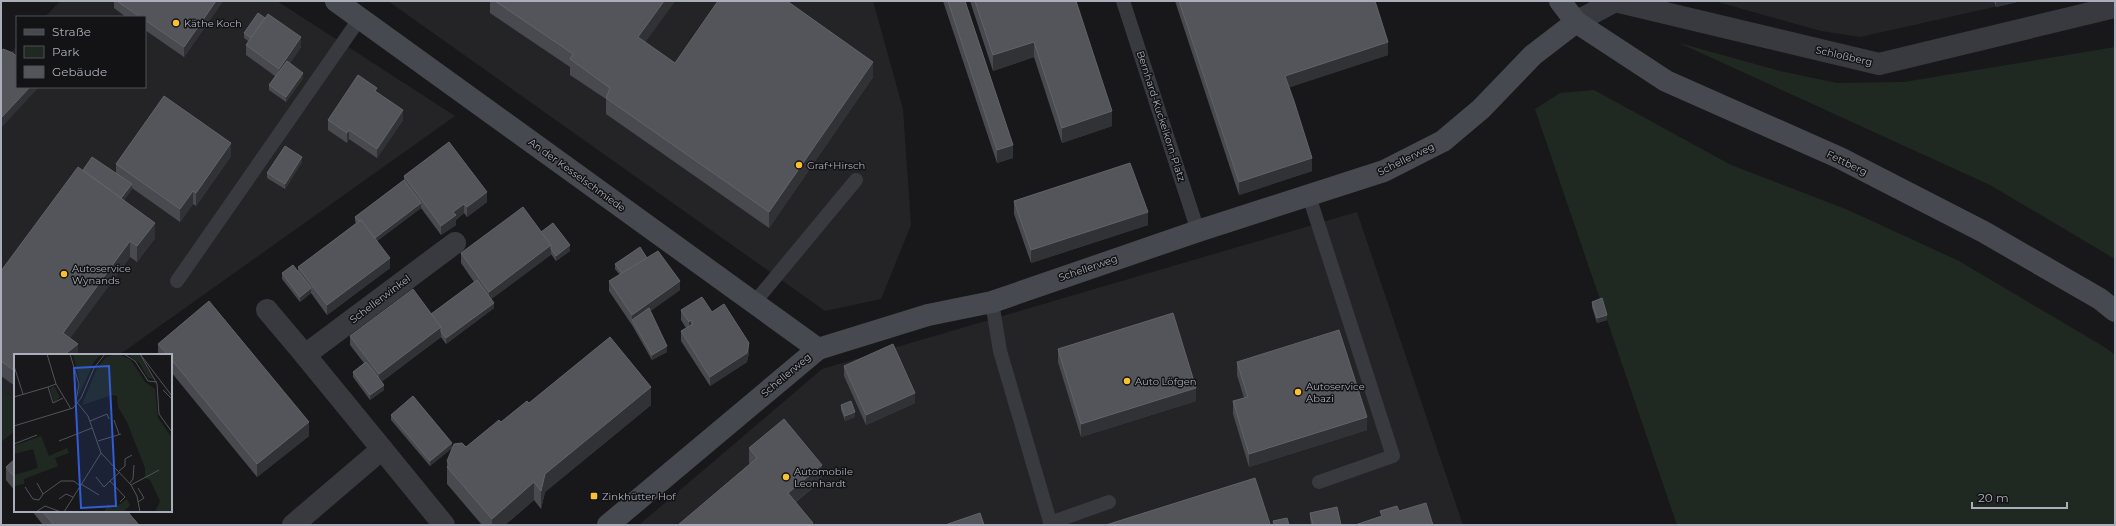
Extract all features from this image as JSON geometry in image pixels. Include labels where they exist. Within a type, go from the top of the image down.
[{"type":"street","name":"Fettberg","points":[[1560,1],[1576,22],[1666,81],[1840,158],[1977,228],[2100,299],[2115,310]]},
{"type":"street","name":"Schloßberg","points":[[1576,22],[1615,1],[1879,64],[2115,7]]},
{"type":"street","name":"An der Kesselschmiede","points":[[339,2],[818,349]]},
{"type":"street","name":"Schellerweg","points":[[608,525],[818,349],[928,315],[992,302],[1198,231],[1384,171],[1443,141],[1481,109],[1532,55],[1576,22]]},
{"type":"street","name":"Schellerwinkel","points":[[305,355],[455,243]]},
{"type":"street","points":[[267,310],[444,525]]},
{"type":"street","points":[[293,525],[382,449]]},
{"type":"lane","name":"Bernhard-Kuckelkorn-Platz","points":[[1123,1],[1198,231]]},
{"type":"lane","points":[[177,281],[360,18]]},
{"type":"lane","points":[[754,303],[856,180]]},
{"type":"lane","points":[[1309,196],[1393,456],[1319,482]]},
{"type":"lane","points":[[992,302],[1000,351],[1051,524],[1109,502]]},
{"type":"shaded area","points":[[60,1],[277,1],[455,116],[120,354],[14,354],[14,398],[1,389],[1,62],[16,47],[16,88],[146,88],[146,16],[46,16]]},
{"type":"shaded area","points":[[388,1],[873,1],[903,109],[911,225],[881,299],[825,311]]},
{"type":"shaded area","points":[[1714,1],[2021,1],[1860,37],[1821,31]]},
{"type":"shaded area","points":[[1357,212],[1463,525],[639,525],[822,369]]},
{"type":"green space","points":[[1679,43],[1780,71],[1837,83],[1904,82],[2115,47],[2115,259],[1990,185]]},
{"type":"green space","points":[[1594,90],[1731,165],[1848,210],[1959,261],[2106,348],[2115,355],[2115,525],[1677,525],[1535,109],[1560,93]]},
{"type":"green space","points":[[1,389],[14,398],[14,432],[1,442]]},
{"type":"building","name":"Käthe Koch","points":[[117,1],[216,1],[184,47],[146,21],[146,16],[139,16]]},
{"type":"building","points":[[495,1],[664,1],[638,37],[675,63],[718,1],[787,1],[873,62],[769,212],[606,98],[610,88],[570,59],[573,54]]},
{"type":"building","points":[[948,1],[965,1],[1013,145],[997,150]]},
{"type":"building","points":[[975,1],[1076,1],[1112,111],[1062,128],[1034,42],[993,55]]},
{"type":"building","points":[[1179,1],[1375,1],[1388,42],[1285,76],[1312,158],[1239,182]]},
{"type":"building","points":[[258,13],[265,18],[251,38],[244,33]]},
{"type":"building","points":[[268,14],[301,37],[279,69],[246,45]]},
{"type":"building","points":[[3,49],[13,53],[16,56],[16,88],[29,88],[1,118],[1,52]]},
{"type":"building","points":[[287,61],[303,73],[286,97],[269,85]]},
{"type":"building","points":[[358,75],[377,88],[375,91],[403,110],[377,149],[349,130],[347,133],[328,120]]},
{"type":"building","points":[[164,96],[231,143],[196,193],[193,191],[180,209],[116,164]]},
{"type":"building","points":[[449,142],[487,192],[467,207],[464,204],[453,212],[456,215],[441,226],[404,176]]},
{"type":"building","points":[[285,146],[302,157],[285,184],[267,173]]},
{"type":"building","points":[[92,157],[132,184],[121,198],[83,170]]},
{"type":"building","points":[[1130,163],[1148,212],[1031,250],[1014,201]]},
{"type":"building","name":"Autoservice Wynands","points":[[78,167],[155,223],[137,246],[130,241],[63,333],[78,344],[65,354],[14,354],[14,370],[1,361],[1,271]]},
{"type":"building","points":[[404,180],[421,203],[375,238],[361,220],[358,221],[355,217]]},
{"type":"building","points":[[523,207],[551,245],[489,292],[461,253]]},
{"type":"building","points":[[361,220],[390,258],[327,305],[298,267]]},
{"type":"building","points":[[553,223],[570,245],[556,256],[551,249],[551,245],[541,232]]},
{"type":"building","points":[[640,247],[647,258],[622,273],[615,264]]},
{"type":"building","points":[[658,251],[680,281],[632,315],[609,281]]},
{"type":"building","points":[[293,265],[311,288],[300,297],[282,273]]},
{"type":"building","points":[[477,280],[494,303],[446,338],[441,332],[441,327],[431,314]]},
{"type":"building","points":[[413,289],[441,327],[379,374],[350,336]]},
{"type":"building","points":[[702,297],[712,312],[724,304],[749,343],[747,353],[710,377],[681,331],[693,324],[691,320],[689,322],[681,310]]},
{"type":"building","points":[[1602,298],[1607,315],[1597,318],[1592,302]]},
{"type":"building","points":[[209,301],[309,422],[257,464],[172,360],[172,354],[167,354],[158,344]]},
{"type":"building","points":[[649,308],[667,346],[652,355],[632,320]]},
{"type":"building","name":"Auto Löfgen","points":[[1173,313],[1196,388],[1081,424],[1058,349]]},
{"type":"building","name":"Autoservice Abazi","points":[[1339,330],[1367,417],[1249,454],[1233,401],[1248,397],[1237,362]]},
{"type":"building","points":[[610,337],[651,387],[545,474],[541,491],[534,482],[492,519],[447,467],[450,465],[447,461],[454,444],[462,443],[466,447],[499,420],[501,422],[527,401],[529,403]]},
{"type":"building","points":[[893,344],[915,393],[866,415],[844,366]]},
{"type":"building","points":[[366,362],[384,385],[370,395],[353,372]]},
{"type":"building","points":[[413,396],[452,443],[430,461],[391,415]]},
{"type":"building","points":[[851,401],[855,412],[845,416],[841,405]]},
{"type":"building","name":"Automobile Leonhardt","points":[[784,419],[822,465],[788,493],[813,523],[810,525],[678,525],[757,458],[749,448]]},
{"type":"building","points":[[14,460],[14,477],[6,467]]},
{"type":"building","points":[[1255,478],[1270,524],[1267,525],[1106,525]]},
{"type":"building","points":[[1426,503],[1433,525],[1355,525],[1382,516],[1380,511],[1397,506],[1399,511]]},
{"type":"building","points":[[1337,507],[1341,525],[1313,525],[1310,513]]},
{"type":"building","points":[[43,512],[128,512],[139,525],[54,525]]},
{"type":"building","points":[[980,513],[984,525],[945,525]]},
{"type":"building","points":[[1287,518],[1289,525],[1274,525],[1273,521]]},
{"type":"place","name":"Käthe Koch","points":[[176,23]]},
{"type":"place","name":"Graf+Hirsch","points":[[799,165]]},
{"type":"place","name":"Autoservice Wynands","points":[[64,274]]},
{"type":"place","name":"Auto Löfgen","points":[[1127,381]]},
{"type":"place","name":"Autoservice Abazi","points":[[1298,392]]},
{"type":"place","name":"Automobile Leonhardt","points":[[786,477]]},
{"type":"place","name":"Zinkhütter Hof","points":[[594,496]]}]
